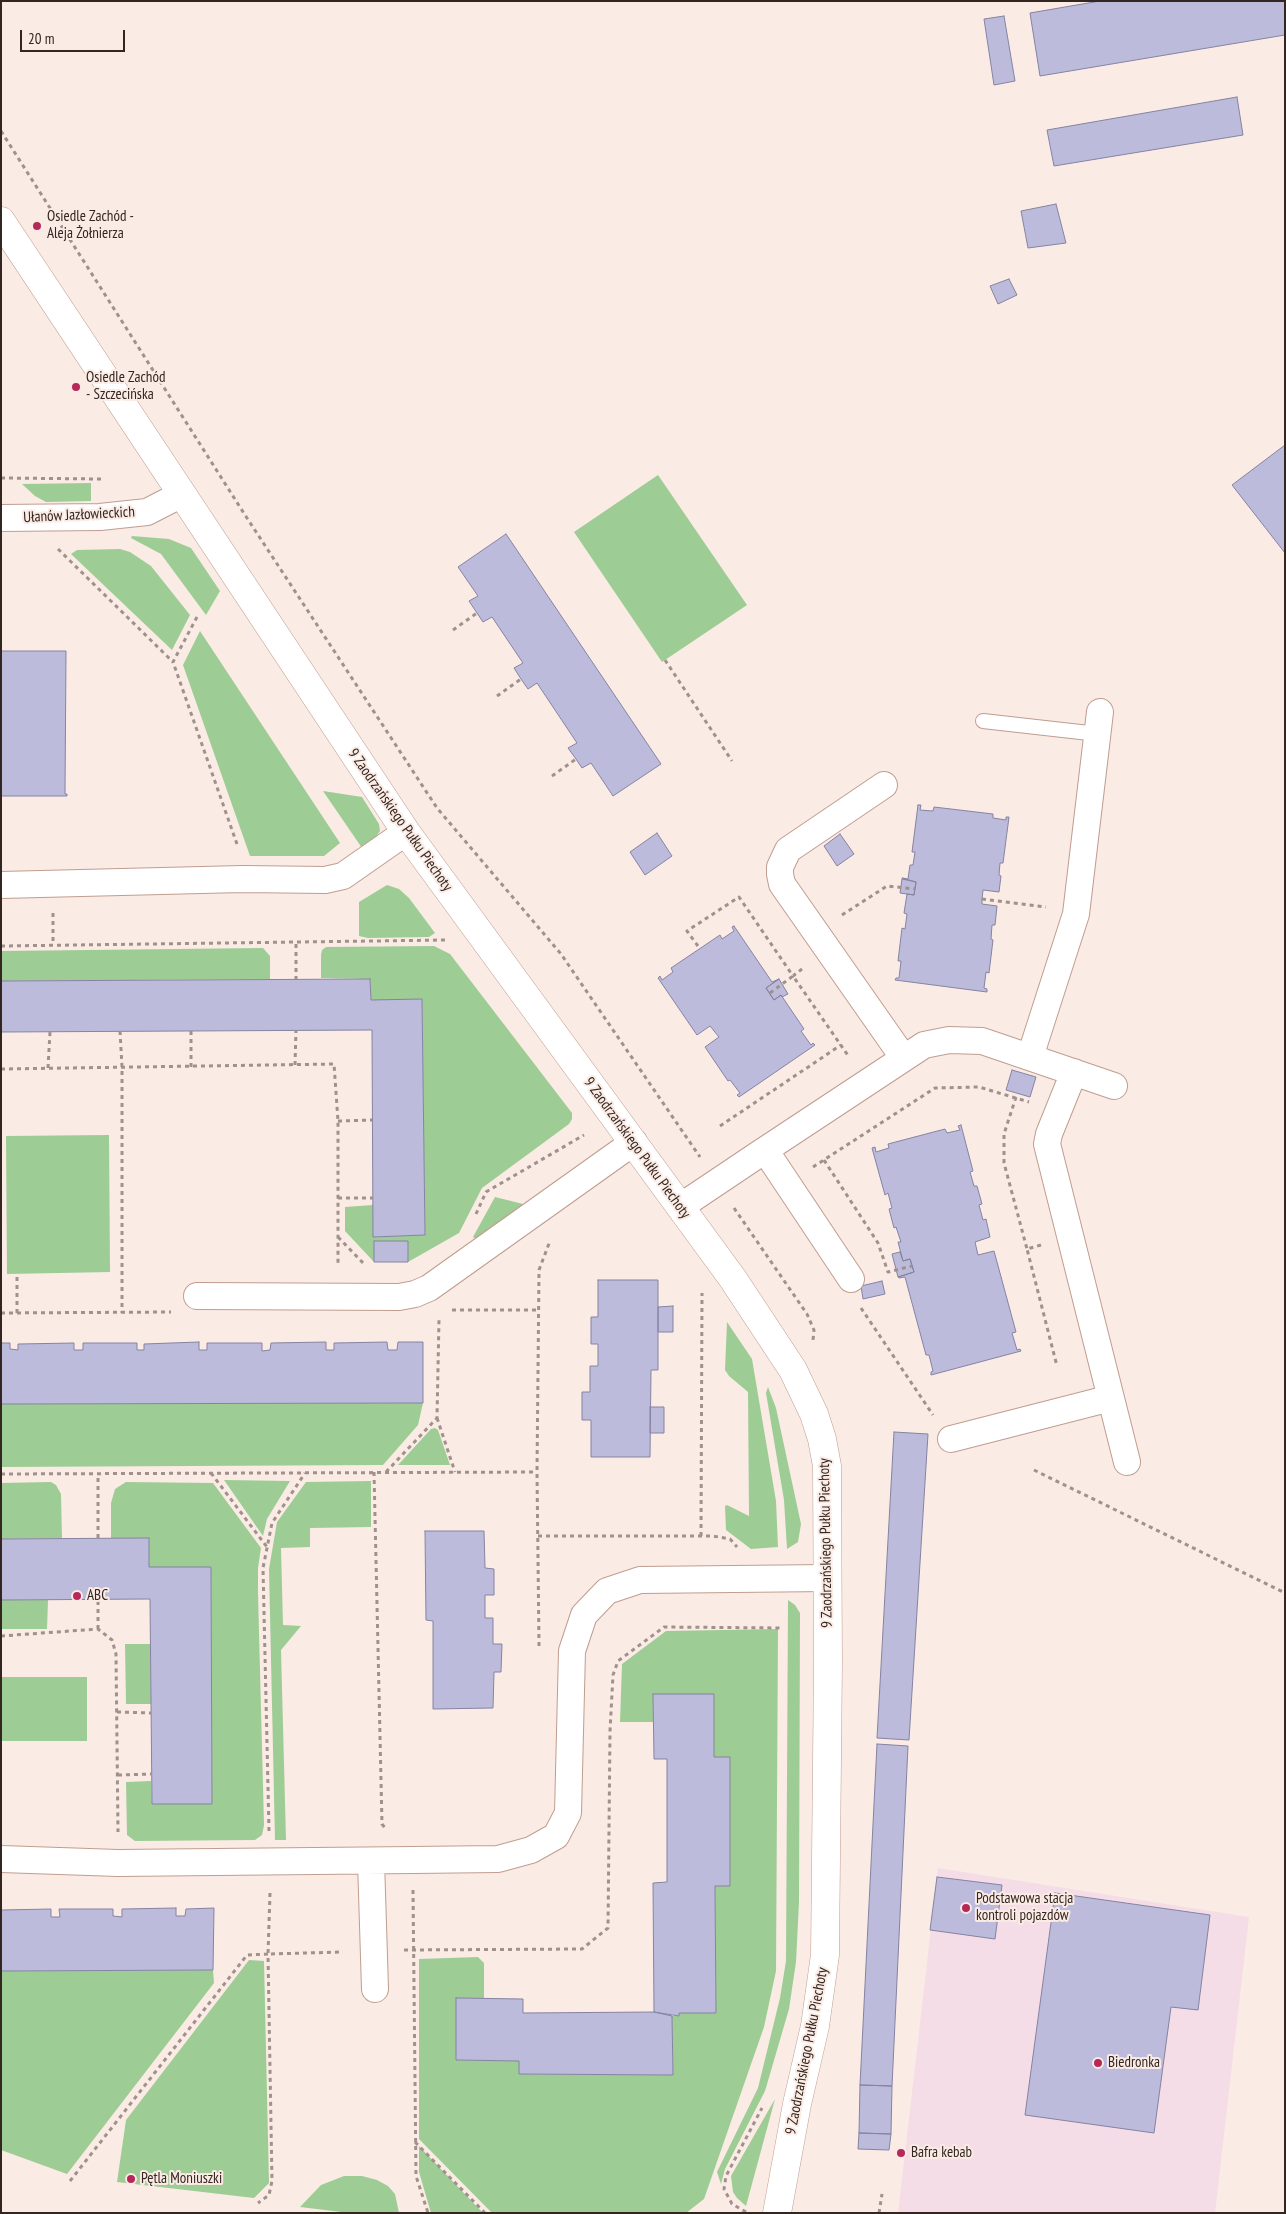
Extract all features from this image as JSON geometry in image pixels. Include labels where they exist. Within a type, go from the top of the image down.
[{"type":"street","name":"9 Zaodrzańskiego Pułku Piechoty","points":[[1,221],[406,832],[733,1279],[793,1370],[814,1414],[822,1439],[827,1466],[825,1955],[815,2026],[797,2104],[777,2213]]},
{"type":"street","name":"Ułanów Jazłowieckich","points":[[1,518],[100,516],[147,512],[182,494]]},
{"type":"street","points":[[1030,1057],[1076,914],[1099,723]]},
{"type":"street","points":[[884,785],[788,850],[780,867],[782,884],[903,1057]]},
{"type":"street","points":[[1,885],[325,880],[344,876],[406,832]]},
{"type":"street","points":[[680,1207],[716,1181],[924,1045],[949,1040],[982,1041],[1114,1086]]},
{"type":"street","points":[[1074,1072],[1047,1144],[1127,1462]]},
{"type":"street","points":[[197,1296],[399,1297],[415,1294],[430,1288],[634,1142]]},
{"type":"street","points":[[764,1150],[851,1279]]},
{"type":"street","points":[[951,1439],[1111,1398]]},
{"type":"street","points":[[1,1860],[118,1863],[498,1859],[531,1850],[556,1836],[568,1813],[572,1651],[584,1615],[607,1591],[640,1580],[828,1578]]},
{"type":"street","points":[[371,1861],[375,1989]]},
{"type":"lane","points":[[983,721],[1099,723]]},
{"type":"path","points":[[1,131],[245,515],[438,808],[561,954],[807,1314],[814,1330],[813,1348],[808,1358],[793,1370]]},
{"type":"path","points":[[1,478],[101,479]]},
{"type":"path","points":[[53,544],[173,662],[238,844]]},
{"type":"path","points":[[452,630],[478,613]]},
{"type":"path","points":[[173,662],[198,617]]},
{"type":"path","points":[[665,660],[732,761]]},
{"type":"path","points":[[497,696],[521,679]]},
{"type":"path","points":[[552,776],[576,760]]},
{"type":"path","points":[[698,946],[687,931],[739,896],[793,976],[822,942],[887,886],[915,889]]},
{"type":"path","points":[[982,899],[1036,904],[1076,914]]},
{"type":"path","points":[[1,946],[296,944],[450,940]]},
{"type":"path","points":[[296,944],[296,979]]},
{"type":"path","points":[[296,1030],[296,1065]]},
{"type":"path","points":[[120,1031],[122,1068],[122,1313]]},
{"type":"path","points":[[191,1031],[191,1067]]},
{"type":"path","points":[[48,1068],[50,1032]]},
{"type":"path","points":[[720,1126],[841,1045]]},
{"type":"path","points":[[1,1069],[334,1064],[338,1121],[339,1297]]},
{"type":"path","points":[[788,1184],[934,1088],[979,1087],[1016,1097],[1058,1112]]},
{"type":"path","points":[[1016,1097],[1004,1134],[1004,1163],[1057,1366]]},
{"type":"path","points":[[338,1121],[372,1120]]},
{"type":"path","points":[[475,1217],[486,1192],[584,1135]]},
{"type":"path","points":[[824,1160],[878,1243],[888,1272]]},
{"type":"path","points":[[338,1198],[373,1198]]},
{"type":"path","points":[[338,1236],[370,1270]]},
{"type":"path","points":[[1027,1249],[1070,1238]]},
{"type":"path","points":[[539,1654],[537,1472],[539,1270],[551,1239]]},
{"type":"path","points":[[879,1274],[912,1266]]},
{"type":"path","points":[[18,1274],[18,1313]]},
{"type":"path","points":[[701,1536],[702,1290]]},
{"type":"path","points":[[858,1304],[943,1430],[948,1429],[951,1439]]},
{"type":"path","points":[[439,1310],[437,1418],[455,1472]]},
{"type":"path","points":[[386,1472],[437,1418]]},
{"type":"path","points":[[1034,1470],[1285,1593]]},
{"type":"path","points":[[270,1862],[263,1568],[272,1523],[305,1472]]},
{"type":"path","points":[[374,1472],[382,1824],[393,1838],[410,1844],[413,1860],[416,2176],[428,2213]]},
{"type":"path","points":[[1,1474],[537,1472]]},
{"type":"path","points":[[210,1473],[267,1547]]},
{"type":"path","points":[[98,1474],[98,1538]]},
{"type":"path","points":[[538,1536],[701,1536],[730,1539],[740,1550]]},
{"type":"path","points":[[98,1599],[98,1629]]},
{"type":"path","points":[[1,1636],[98,1629],[112,1640],[116,1654],[118,1863]]},
{"type":"path","points":[[117,1712],[151,1713]]},
{"type":"path","points":[[118,1775],[151,1774]]},
{"type":"path","points":[[70,2181],[247,1955],[268,1954],[272,2181],[269,2195],[258,2203]]},
{"type":"path","points":[[750,2213],[732,2204],[724,2189],[726,2176],[766,2100]]},
{"type":"path","points":[[415,2141],[485,2213]]},
{"type":"path","points":[[879,2213],[882,2194]]},
{"type":"shaded area","points":[[938,1868],[1249,1917],[1215,2213],[898,2213]]},
{"type":"green space","points":[[658,475],[747,605],[662,662],[574,532]]},
{"type":"green space","points":[[91,483],[91,501],[46,502],[35,496],[22,484]]},
{"type":"green space","points":[[132,536],[169,539],[191,548],[220,591],[206,615],[161,554],[131,538]]},
{"type":"green space","points":[[120,549],[130,552],[151,566],[190,615],[172,650],[71,554],[77,550]]},
{"type":"green space","points":[[200,631],[340,843],[324,856],[250,856],[183,665]]},
{"type":"green space","points":[[323,791],[362,797],[379,824],[380,831],[375,838],[362,848]]},
{"type":"green space","points":[[387,885],[399,889],[409,898],[435,933],[429,937],[368,938],[359,936],[359,902]]},
{"type":"green space","points":[[434,946],[450,954],[572,1113],[572,1119],[569,1124],[482,1188],[459,1233],[408,1262],[408,1241],[375,1241],[374,1262],[345,1231],[345,1207],[373,1205],[373,1237],[425,1235],[422,1000],[371,1000],[370,979],[321,978],[321,955],[322,950],[326,947]]},
{"type":"green space","points":[[263,948],[270,956],[270,979],[1,981],[1,951]]},
{"type":"green space","points":[[109,1135],[110,1272],[7,1274],[6,1136]]},
{"type":"green space","points":[[495,1197],[527,1205],[476,1239],[473,1237]]},
{"type":"green space","points":[[727,1322],[752,1359],[776,1501],[778,1547],[751,1549],[726,1530],[725,1506],[727,1505],[749,1516],[748,1392],[729,1376],[725,1370]]},
{"type":"green space","points":[[768,1387],[776,1408],[801,1524],[798,1542],[787,1549],[784,1500],[766,1393]]},
{"type":"green space","points":[[423,1403],[418,1425],[383,1465],[1,1467],[1,1404]]},
{"type":"green space","points":[[435,1428],[438,1430],[450,1465],[398,1465],[431,1429]]},
{"type":"green space","points":[[224,1480],[290,1481],[267,1519],[263,1536]]},
{"type":"green space","points":[[371,1481],[371,1527],[310,1528],[310,1547],[281,1548],[283,1625],[301,1626],[281,1650],[286,1840],[275,1840],[269,1569],[277,1522],[306,1482]]},
{"type":"green space","points":[[51,1482],[56,1485],[61,1494],[62,1538],[1,1539],[1,1483]]},
{"type":"green space","points":[[126,1482],[213,1483],[261,1548],[258,1568],[258,1593],[264,1825],[262,1835],[255,1840],[135,1841],[127,1835],[126,1782],[151,1781],[152,1804],[212,1804],[211,1567],[149,1567],[149,1538],[111,1538],[111,1503],[115,1489]]},
{"type":"green space","points":[[1,1600],[48,1600],[47,1629],[1,1629]]},
{"type":"green space","points":[[788,1600],[795,1605],[800,1613],[799,1902],[796,1962],[789,2009],[765,2091],[725,2169],[721,2184],[717,2172],[758,2088],[780,1998],[786,1961]]},
{"type":"green space","points":[[778,1629],[776,1971],[764,2027],[704,2199],[686,2213],[492,2213],[419,2139],[419,1959],[478,1957],[484,1963],[484,1998],[456,1998],[457,2060],[519,2061],[519,2074],[673,2075],[672,2016],[679,2016],[679,2013],[716,2013],[715,1886],[730,1885],[730,1757],[714,1757],[714,1695],[653,1695],[653,1722],[620,1722],[622,1664],[666,1631]]},
{"type":"green space","points":[[125,1644],[150,1644],[151,1704],[126,1704]]},
{"type":"green space","points":[[1,1677],[87,1677],[87,1741],[1,1741]]},
{"type":"green space","points":[[249,1960],[264,1961],[269,2183],[254,2198],[117,2182],[126,2120]]},
{"type":"green space","points":[[213,1970],[214,1983],[67,2174],[1,2150],[1,1971]]},
{"type":"green space","points":[[775,2099],[746,2206],[733,2192],[731,2176]]},
{"type":"green space","points":[[419,2146],[483,2213],[431,2213],[419,2172]]},
{"type":"green space","points":[[344,2176],[362,2176],[377,2180],[388,2186],[395,2194],[399,2213],[350,2213],[300,2207],[321,2185]]},
{"type":"building","points":[[1100,1],[1285,1],[1285,35],[1040,76],[1030,13]]},
{"type":"building","points":[[1004,16],[1015,81],[994,85],[984,19]]},
{"type":"building","points":[[1237,97],[1243,135],[1054,166],[1047,130]]},
{"type":"building","points":[[1056,204],[1066,243],[1028,248],[1021,211]]},
{"type":"building","points":[[1009,279],[1017,295],[998,304],[990,286]]},
{"type":"building","points":[[1285,445],[1285,553],[1232,485]]},
{"type":"building","points":[[506,534],[661,764],[613,796],[591,763],[582,768],[568,748],[577,743],[537,683],[528,689],[521,679],[514,668],[523,663],[492,617],[483,622],[469,601],[478,596],[458,567]]},
{"type":"building","points":[[1,651],[66,651],[65,794],[67,796],[1,796]]},
{"type":"building","points":[[918,805],[921,805],[920,810],[933,811],[934,807],[993,814],[993,818],[1006,820],[1006,817],[1009,817],[1003,863],[1000,863],[999,892],[983,890],[982,904],[997,906],[995,925],[992,925],[991,939],[993,940],[989,973],[986,972],[984,988],[987,989],[987,992],[895,980],[899,978],[901,961],[898,961],[902,928],[905,929],[907,914],[904,913],[907,894],[914,895],[916,882],[902,878],[908,879],[910,865],[913,865],[915,852],[912,852]]},
{"type":"building","points":[[657,833],[672,856],[645,875],[630,852]]},
{"type":"building","points":[[840,834],[854,854],[837,866],[824,846]]},
{"type":"building","points":[[902,879],[916,882],[914,895],[900,893]]},
{"type":"building","points":[[734,926],[772,982],[779,979],[766,988],[774,1000],[781,995],[804,1029],[801,1031],[811,1045],[813,1043],[815,1045],[739,1097],[737,1095],[740,1093],[730,1080],[728,1081],[705,1047],[719,1037],[710,1026],[697,1035],[658,978],[660,976],[662,980],[673,972],[671,968],[720,935],[722,939],[734,931],[732,927]]},
{"type":"building","points":[[370,979],[371,1000],[422,999],[425,1235],[373,1237],[372,1030],[1,1032],[1,981]]},
{"type":"building","points":[[779,979],[788,994],[782,997],[781,995],[774,1000],[766,988]]},
{"type":"building","points":[[1012,1070],[1036,1077],[1030,1097],[1006,1090]]},
{"type":"building","points":[[961,1125],[973,1171],[970,1172],[974,1186],[977,1186],[982,1204],[979,1205],[983,1220],[986,1219],[990,1237],[975,1242],[978,1255],[994,1251],[1016,1332],[1012,1333],[1017,1350],[1020,1349],[1021,1351],[931,1375],[933,1371],[929,1355],[926,1355],[905,1277],[898,1277],[914,1272],[910,1259],[903,1261],[898,1242],[901,1242],[896,1227],[894,1228],[889,1209],[892,1208],[888,1193],[885,1195],[872,1148],[875,1147],[876,1152],[889,1148],[888,1144],[945,1129],[947,1133],[960,1130],[958,1126]]},
{"type":"building","points":[[374,1241],[408,1241],[408,1262],[374,1262]]},
{"type":"building","points":[[900,1252],[903,1261],[910,1259],[914,1272],[898,1277],[892,1254]]},
{"type":"building","points":[[598,1280],[658,1280],[658,1370],[651,1370],[650,1457],[591,1457],[591,1420],[582,1420],[582,1392],[590,1392],[590,1366],[598,1366],[598,1344],[591,1344],[591,1317],[598,1317]]},
{"type":"building","points":[[882,1281],[885,1294],[863,1299],[861,1286]]},
{"type":"building","points":[[673,1306],[673,1332],[658,1332],[658,1307]]},
{"type":"building","points":[[199,1342],[199,1350],[207,1350],[207,1343],[262,1343],[262,1351],[270,1350],[271,1343],[326,1342],[326,1350],[334,1350],[334,1343],[387,1342],[388,1350],[397,1350],[398,1342],[423,1342],[423,1403],[1,1404],[1,1343],[10,1343],[10,1349],[18,1350],[18,1344],[74,1343],[74,1350],[83,1350],[83,1343],[137,1343],[137,1350],[144,1350],[144,1344]]},
{"type":"building","points":[[650,1407],[664,1407],[664,1433],[650,1433]]},
{"type":"building","points":[[894,1432],[928,1434],[909,1740],[877,1738]]},
{"type":"building","points":[[425,1531],[484,1531],[485,1568],[494,1569],[494,1595],[485,1595],[485,1618],[493,1618],[493,1644],[502,1644],[501,1672],[494,1672],[493,1708],[433,1709],[433,1621],[426,1620]]},
{"type":"building","points":[[149,1538],[149,1567],[211,1567],[212,1804],[152,1804],[150,1599],[1,1600],[1,1539]]},
{"type":"building","points":[[653,1694],[714,1694],[714,1757],[730,1757],[730,1886],[715,1886],[716,2013],[679,2013],[679,2016],[654,2012],[653,1883],[667,1882],[667,1759],[654,1759]]},
{"type":"building","points":[[877,1744],[908,1746],[892,2086],[860,2085]]},
{"type":"building","name":"Podstawowa stacja kontroli pojazdów","points":[[937,1877],[1002,1885],[995,1939],[930,1930]]},
{"type":"building","name":"Biedronka","points":[[1055,1893],[1210,1915],[1198,2010],[1171,2007],[1154,2133],[1025,2115]]},
{"type":"building","points":[[176,1908],[176,1916],[185,1916],[186,1909],[214,1908],[213,1970],[1,1971],[1,1910],[51,1909],[51,1917],[60,1917],[59,1909],[113,1909],[113,1916],[122,1917],[122,1909]]},
{"type":"building","points":[[456,1998],[523,1999],[523,2013],[654,2012],[672,2016],[673,2075],[519,2074],[519,2061],[456,2060]]},
{"type":"building","points":[[860,2085],[892,2086],[891,2134],[859,2133]]},
{"type":"building","points":[[859,2133],[891,2134],[889,2150],[858,2149]]},
{"type":"place","name":"Osiedle Zachód - Aleja Żołnierza","points":[[37,226]]},
{"type":"place","name":"Osiedle Zachód - Szczecińska","points":[[76,387]]},
{"type":"place","name":"ABC","points":[[77,1596]]},
{"type":"place","name":"Podstawowa stacja kontroli pojazdów","points":[[966,1908]]},
{"type":"place","name":"Biedronka","points":[[1098,2063]]},
{"type":"place","name":"Bafra kebab","points":[[901,2153]]},
{"type":"place","name":"Pętla Moniuszki","points":[[131,2179]]}]
